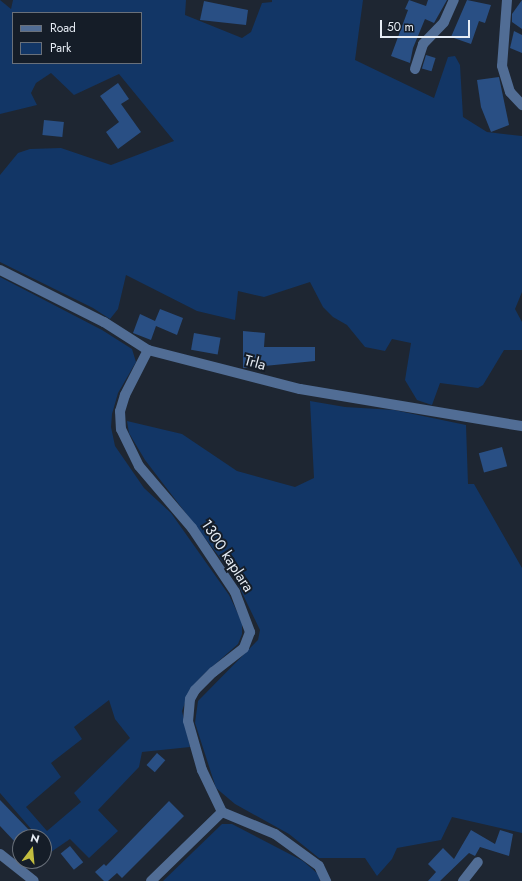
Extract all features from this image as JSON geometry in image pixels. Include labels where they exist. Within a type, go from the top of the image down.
[{"type":"street","points":[[414,69],[423,44],[444,22],[454,0]]},
{"type":"street","points":[[507,0],[502,66],[510,92],[522,105]]},
{"type":"street","name":"Trla","points":[[0,270],[104,322],[148,350],[293,388],[522,426]]},
{"type":"street","name":"1300 kaplara","points":[[148,350],[125,395],[120,412],[121,429],[140,466],[192,528],[235,592],[250,632],[244,648],[214,672],[195,690],[190,699],[188,721],[192,740],[202,770],[222,812]]},
{"type":"street","points":[[151,881],[222,812],[275,834],[319,866],[326,881]]},
{"type":"street","points":[[0,854],[34,881]]},
{"type":"street","points":[[463,881],[478,862]]},
{"type":"green space","points":[[0,0],[11,9],[13,0],[186,0],[185,15],[242,38],[251,32],[262,3],[272,2],[272,0],[363,0],[355,60],[434,98],[448,57],[455,56],[460,65],[463,117],[487,132],[522,136],[522,292],[515,309],[522,322],[522,350],[504,350],[483,385],[478,388],[440,383],[432,405],[417,400],[405,380],[411,343],[392,339],[385,351],[365,347],[347,325],[333,317],[323,307],[310,282],[264,297],[238,291],[235,320],[197,311],[126,275],[118,309],[110,319],[93,308],[0,262],[0,175],[18,153],[30,149],[61,148],[111,165],[174,141],[119,74],[74,95],[51,73],[36,83],[31,93],[37,105],[0,114]]},
{"type":"green space","points":[[0,277],[102,330],[132,349],[136,362],[118,393],[112,414],[111,427],[115,446],[144,488],[171,513],[229,595],[242,622],[242,634],[238,644],[204,674],[190,689],[182,711],[190,747],[142,752],[139,767],[98,810],[118,831],[89,858],[70,839],[52,851],[52,829],[49,829],[81,802],[74,793],[130,738],[115,719],[109,700],[74,727],[82,739],[51,763],[61,777],[26,807],[45,829],[31,829],[0,793]]},
{"type":"green space","points":[[310,401],[345,407],[394,410],[466,425],[468,484],[474,484],[522,568],[522,833],[452,817],[441,840],[397,848],[392,859],[377,876],[365,858],[319,858],[289,834],[235,804],[216,788],[195,723],[198,701],[258,640],[260,630],[234,576],[145,460],[129,433],[127,421],[182,434],[237,471],[295,487],[314,478]]},
{"type":"green space","points":[[222,824],[232,824],[303,861],[318,874],[320,881],[163,881]]},
{"type":"building","points":[[409,0],[426,6],[428,0],[447,0],[434,23],[425,19],[413,48],[410,63],[391,56],[408,10],[405,9]]},
{"type":"building","points":[[467,0],[491,5],[485,23],[479,21],[471,44],[451,37]]},
{"type":"building","points":[[522,0],[522,29],[512,22],[512,14]]},
{"type":"building","points":[[204,1],[248,10],[246,25],[200,20]]},
{"type":"building","points":[[514,31],[522,35],[522,53],[510,48]]},
{"type":"building","points":[[426,55],[436,58],[431,71],[422,68]]},
{"type":"building","points":[[499,77],[509,125],[491,132],[481,107],[477,80]]},
{"type":"building","points":[[118,83],[129,99],[121,104],[141,132],[118,149],[106,132],[119,122],[100,96]]},
{"type":"building","points":[[44,120],[64,122],[62,137],[42,135]]},
{"type":"building","points":[[160,309],[183,318],[177,335],[156,326],[151,340],[133,333],[140,314],[155,321]]},
{"type":"building","points":[[243,331],[265,333],[264,347],[315,347],[315,361],[243,368]]},
{"type":"building","points":[[194,333],[221,338],[218,354],[191,350]]},
{"type":"building","points":[[502,447],[507,466],[484,473],[479,453]]},
{"type":"building","points":[[157,753],[165,760],[155,772],[147,765]]},
{"type":"building","points":[[0,800],[28,829],[12,829],[12,839],[0,826]]},
{"type":"building","points":[[169,801],[184,816],[122,878],[117,873],[108,881],[104,881],[95,872],[104,864],[106,866]]},
{"type":"building","points":[[471,830],[495,844],[500,830],[513,834],[509,856],[480,847],[475,856],[469,853],[440,881],[428,881],[436,872],[428,864],[443,848],[454,859]]},
{"type":"building","points":[[70,846],[83,862],[74,870],[61,854]]}]
